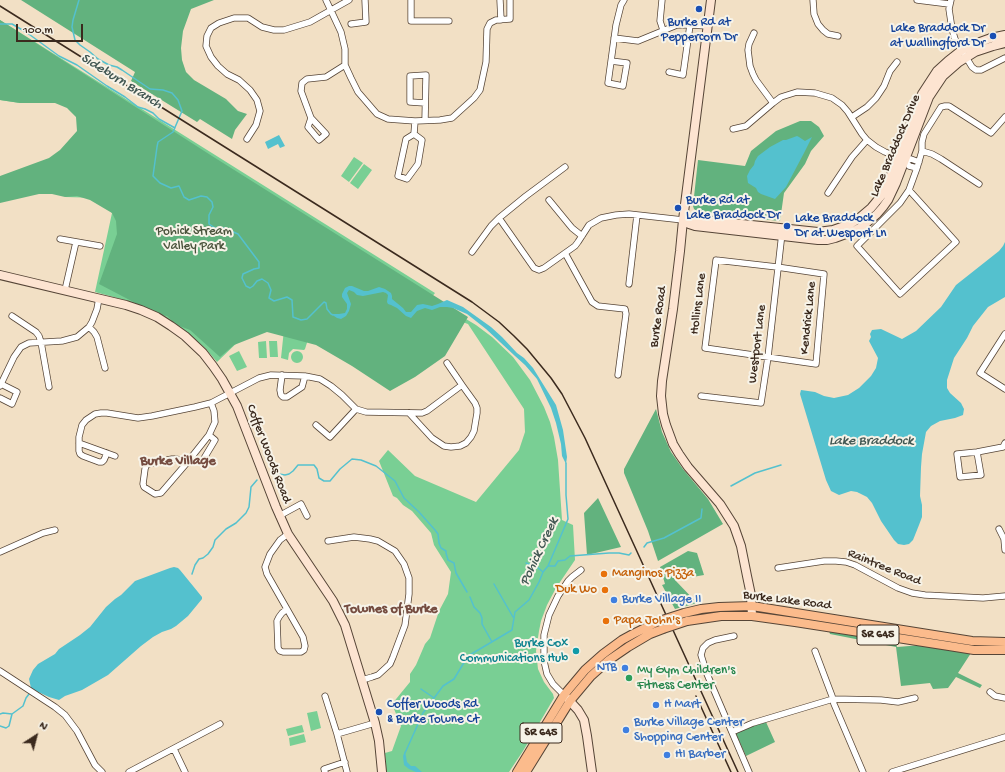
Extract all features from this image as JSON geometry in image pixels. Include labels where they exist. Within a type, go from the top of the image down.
[{"type":"main road","name":"Burke Lake Road","points":[[517,772],[564,695],[585,670],[603,654],[633,634],[715,608],[752,606],[972,641],[1005,642]]},
{"type":"main road","name":"Burke Lake Road","points":[[686,617],[752,616],[974,650],[1005,650]]},
{"type":"main road","name":"Burke Lake Road","points":[[526,772],[570,701],[591,676],[609,660],[661,625]]},
{"type":"street","points":[[326,0],[341,32],[345,49],[345,65],[358,92],[377,114],[388,119],[415,121],[452,118],[474,98],[480,90],[486,62],[487,29],[490,23],[496,20],[510,19],[510,0]]},
{"type":"street","points":[[247,139],[256,125],[260,111],[257,100],[250,90],[239,80],[227,74],[211,57],[206,46],[206,36],[211,28],[234,18],[248,18],[262,27],[274,30],[284,30],[310,22],[349,0]]},
{"type":"street","points":[[351,24],[366,22],[364,0]]},
{"type":"street","points":[[411,0],[411,21],[449,21]]},
{"type":"street","points":[[500,0],[501,20]]},
{"type":"street","points":[[611,61],[627,63],[623,86],[608,84],[611,61],[614,38],[616,25],[624,0]]},
{"type":"street","points":[[662,0],[660,21],[664,30]]},
{"type":"street","name":"Burke Road","points":[[711,0],[661,396],[663,414],[669,436],[679,454],[688,467],[720,504],[734,526],[741,546],[751,595],[752,616]]},
{"type":"street","points":[[813,0],[814,14],[818,24],[828,34],[838,36]]},
{"type":"street","points":[[917,0],[950,2],[952,29],[964,54],[972,67],[976,70],[981,70],[1005,58]]},
{"type":"street","points":[[614,38],[638,40],[677,25],[708,26]]},
{"type":"street","points":[[669,72],[683,75],[690,25]]},
{"type":"street","points":[[754,33],[749,44],[748,58],[750,66],[756,80],[773,103]]},
{"type":"street","name":"Lake Braddock Drive","points":[[499,218],[534,268],[539,270],[575,246],[589,225],[601,218],[623,214],[683,220],[695,226],[782,232],[813,240],[827,240],[844,235],[870,220],[883,207],[893,192],[902,158],[933,90],[964,54],[980,42],[991,38],[1005,36]]},
{"type":"street","name":"Lake Braddock Drive","points":[[964,54],[1005,43]]},
{"type":"street","points":[[852,117],[876,98],[897,62]]},
{"type":"street","points":[[311,118],[301,91],[302,83],[307,79],[326,77],[345,65]]},
{"type":"street","points":[[425,103],[410,102],[410,76],[426,75],[425,120]]},
{"type":"street","points":[[733,129],[746,126],[781,97],[792,93],[815,92],[836,101],[852,117],[859,130],[867,140],[876,147],[902,158],[919,162]]},
{"type":"street","points":[[909,190],[956,242],[900,294],[857,246],[900,203],[909,190],[922,151],[924,134],[942,107],[949,106],[991,133],[1005,117]]},
{"type":"street","points":[[414,134],[415,121]]},
{"type":"street","points":[[414,134],[422,140],[418,164],[407,179],[398,176],[406,139],[414,134]]},
{"type":"street","points":[[828,193],[852,157],[867,140]]},
{"type":"street","points":[[922,151],[932,154],[979,184]]},
{"type":"street","points":[[902,158],[909,166],[917,168]]},
{"type":"street","points":[[472,252],[491,226],[499,218],[565,167]]},
{"type":"street","points":[[549,200],[572,228],[582,236]]},
{"type":"street","points":[[629,284],[637,215]]},
{"type":"street","name":"Westport Lane","points":[[701,396],[761,403],[768,357],[782,232]]},
{"type":"street","points":[[60,239],[100,246]]},
{"type":"street","points":[[65,290],[76,242]]},
{"type":"street","points":[[565,253],[592,302],[598,306],[625,309],[626,314],[618,375]]},
{"type":"street","name":"Hollins Lane","points":[[768,357],[705,348],[716,260],[778,267]]},
{"type":"street","name":"Kendrick Lane","points":[[768,357],[816,364],[824,274],[778,267]]},
{"type":"street","name":"Coffer Woods Road","points":[[0,275],[99,298],[141,310],[157,317],[178,330],[193,343],[213,366],[230,393],[242,418],[279,516],[288,534],[338,609],[348,635],[375,723],[379,741],[382,772]]},
{"type":"street","points":[[0,398],[12,404],[17,392],[0,385],[14,356],[21,347],[29,343],[62,341],[77,337],[89,327],[97,309],[99,298]]},
{"type":"street","points":[[12,316],[36,332],[39,336],[49,387]]},
{"type":"street","points":[[89,327],[97,337],[105,368]]},
{"type":"street","points":[[1005,334],[980,373],[1005,389]]},
{"type":"street","points":[[410,413],[432,438],[444,446],[460,446],[471,437],[474,431],[477,408],[447,363]]},
{"type":"street","points":[[107,453],[104,460],[99,462],[80,454],[79,451],[79,437],[82,425],[86,420],[96,414],[107,413],[138,418],[211,403],[259,378],[271,375],[306,376],[327,383],[356,409],[366,412],[422,412],[462,385]]},
{"type":"street","points":[[282,375],[280,390],[283,397],[287,397],[302,387],[306,376]]},
{"type":"street","points":[[186,464],[178,459],[172,459],[148,464],[145,469],[144,487],[155,494],[162,493],[186,464],[209,435],[215,422],[214,411],[211,403]]},
{"type":"street","points":[[316,425],[330,437],[356,409]]},
{"type":"street","points":[[203,460],[215,440],[209,435]]},
{"type":"street","points":[[79,443],[116,456]]},
{"type":"street","points":[[977,452],[981,474],[960,477],[957,454],[1003,447],[1005,443]]},
{"type":"street","points":[[279,516],[301,504],[307,516]]},
{"type":"street","points":[[999,529],[1004,540],[1005,550]]},
{"type":"street","points":[[0,552],[43,533],[55,530]]},
{"type":"street","points":[[287,609],[282,613],[277,621],[278,648],[282,652],[301,652],[304,650],[305,646],[303,637],[287,609],[267,574],[265,567],[270,554],[280,540],[288,534]]},
{"type":"street","points":[[328,541],[354,537],[378,541],[396,551],[404,564],[409,578],[409,594],[405,625],[390,664],[372,678],[362,680]]},
{"type":"street","name":"Raintree Road","points":[[778,568],[824,561],[846,562],[855,565],[898,588],[925,595],[983,598],[1005,596]]},
{"type":"street","points":[[581,570],[568,581],[558,596],[549,615],[544,635],[544,661],[547,674],[553,684],[570,701],[584,720],[592,772]]},
{"type":"street","points":[[734,636],[711,641],[705,645],[703,648],[702,658],[714,691],[749,772]]},
{"type":"street","points":[[815,652],[863,772]]},
{"type":"street","points":[[0,671],[65,715],[77,731],[95,765],[102,772]]},
{"type":"street","points":[[990,692],[996,696],[1005,698]]},
{"type":"street","points":[[326,696],[347,772]]},
{"type":"street","points":[[732,732],[753,723],[833,699],[881,700],[898,702],[915,698]]},
{"type":"street","points":[[337,734],[375,723]]},
{"type":"street","points":[[129,772],[220,724]]},
{"type":"street","points":[[892,772],[1005,737]]},
{"type":"street","points":[[174,749],[185,772]]},
{"type":"street","points":[[325,772],[324,769],[345,762]]},
{"type":"green space","points":[[21,0],[214,0],[191,9],[183,31],[181,48],[182,60],[186,72],[194,80],[226,99],[238,111],[247,114],[235,130],[232,139],[200,119],[197,122],[131,81],[135,72]]},
{"type":"green space","name":"Pohick Stream Valley Park","points":[[0,20],[435,293],[431,298],[476,325],[492,337],[513,357],[530,380],[544,407],[554,437],[558,460],[562,520],[573,525],[575,560],[556,588],[547,605],[539,631],[536,651],[538,669],[554,698],[509,772],[386,772],[385,753],[392,751],[401,726],[392,704],[410,682],[410,674],[416,665],[425,644],[430,638],[439,611],[448,594],[451,572],[434,545],[431,533],[412,511],[393,496],[379,461],[388,450],[415,476],[476,502],[519,450],[525,432],[524,409],[468,324],[448,317],[311,330],[305,349],[293,349],[289,353],[288,360],[281,358],[285,320],[243,337],[217,362],[205,348],[191,336],[161,315],[128,301],[95,292],[112,213],[100,198],[65,197],[92,148],[82,106],[53,88],[20,103],[0,100]]},
{"type":"green space","points":[[0,20],[212,156],[468,317],[445,356],[415,377],[390,391],[316,345],[267,332],[234,345],[220,357],[190,330],[177,325],[167,316],[145,308],[99,284],[117,234],[116,221],[112,213],[90,200],[77,196],[65,197],[52,194],[39,194],[0,203],[0,176],[49,158],[60,150],[77,131],[76,117],[67,108],[55,103],[20,103],[0,100]]},
{"type":"green space","points":[[800,121],[811,121],[819,127],[824,136],[811,151],[805,164],[784,193],[780,221],[698,212],[694,209],[693,206],[698,160],[745,166],[751,151],[776,131]]},
{"type":"green space","points":[[354,157],[363,163],[349,182],[341,176]]},
{"type":"green space","points":[[364,164],[372,170],[358,189],[350,183]]},
{"type":"green space","points":[[266,341],[267,358],[259,358],[258,342]]},
{"type":"green space","points":[[269,341],[277,341],[278,357],[270,357]]},
{"type":"green space","points":[[239,351],[247,367],[237,371],[229,356]]},
{"type":"green space","points":[[299,351],[302,352],[302,362],[295,363],[292,362],[291,355],[292,352]]},
{"type":"green space","points":[[656,409],[662,432],[671,452],[708,499],[723,524],[658,561],[648,531],[624,473],[624,469]]},
{"type":"green space","points":[[598,498],[621,547],[587,555],[584,513]]},
{"type":"green space","points":[[688,551],[697,553],[704,575],[675,580],[697,603],[675,609],[662,585],[665,584],[660,567]]},
{"type":"green space","points":[[829,631],[896,643],[897,647],[922,645],[971,653],[958,673],[982,685],[980,688],[956,677],[948,688],[933,689],[930,683],[901,686],[896,647],[830,634]]},
{"type":"green space","points":[[317,711],[321,728],[311,731],[307,713]]},
{"type":"green space","points":[[766,722],[775,742],[746,756],[735,732]]},
{"type":"green space","points":[[302,725],[304,732],[288,736],[286,729]]},
{"type":"green space","points":[[304,734],[306,742],[290,746],[289,738]]},
{"type":"water","points":[[279,135],[285,146],[280,148],[278,144],[268,149],[265,142]]},
{"type":"water","points":[[797,136],[805,141],[812,137],[786,187],[775,199],[761,194],[756,188],[748,183],[747,176],[758,156],[783,140]]},
{"type":"water","name":"Lake Braddock","points":[[1005,242],[1005,297],[988,307],[973,326],[954,358],[947,380],[947,388],[950,393],[961,403],[964,409],[963,415],[940,421],[931,426],[926,432],[921,467],[920,496],[922,517],[913,540],[909,544],[898,544],[881,521],[872,503],[867,497],[851,491],[839,495],[831,491],[826,480],[800,394],[801,390],[815,392],[834,398],[848,395],[859,388],[871,376],[876,368],[878,358],[869,341],[872,330],[881,329],[902,339],[916,331],[941,307],[956,285],[999,251]]},
{"type":"water","points":[[349,286],[364,291],[379,287],[385,289],[391,293],[392,299],[406,312],[411,312],[417,305],[423,304],[432,306],[447,300],[463,307],[491,327],[533,368],[556,405],[563,430],[567,457],[566,464],[562,456],[561,444],[551,408],[537,379],[525,365],[486,329],[467,314],[447,307],[440,307],[432,310],[425,308],[417,311],[411,318],[406,316],[397,308],[388,304],[388,295],[383,292],[363,296],[357,295],[349,290],[347,293],[351,304],[349,311],[346,316],[341,319],[337,318],[331,314],[345,313],[347,304],[342,297],[342,294],[345,288]]},
{"type":"water","points":[[174,567],[180,570],[202,597],[188,616],[171,629],[153,637],[108,675],[82,690],[65,696],[59,700],[31,688],[29,679],[33,670],[38,664],[55,654],[59,649],[90,627],[106,607],[135,581]]},
{"type":"water","points":[[405,751],[407,762],[422,772],[416,772],[404,765],[403,756]]},
{"type":"waterway","name":"Pohick Creek","points":[[79,0],[72,27],[75,40],[98,59],[109,65],[117,67],[150,89],[163,90],[172,93],[178,100],[182,111],[173,132],[158,142],[153,176],[160,183],[171,188],[179,186],[184,197],[189,200],[201,196],[207,197],[212,202],[213,207],[209,215],[209,224],[215,228],[224,228],[238,234],[259,262],[259,268],[243,274],[242,278],[246,286],[250,288],[257,281],[262,279],[268,283],[271,290],[269,298],[274,301],[287,297],[292,300],[293,317],[301,320],[307,319],[324,302],[326,303],[327,309],[333,315]]},
{"type":"waterway","name":"Sideburn Branch","points":[[0,24],[12,24],[26,32],[59,56],[77,65],[138,107],[153,113],[159,119],[175,128]]},
{"type":"waterway","points":[[274,475],[289,474],[298,465],[314,465],[317,469],[319,478],[324,481],[330,481],[340,469],[352,459],[361,460],[376,466],[395,481],[404,498],[419,512],[438,534],[441,548],[446,551],[448,560],[454,563],[456,573],[467,592]]},
{"type":"waterway","name":"Pohick Creek","points":[[405,753],[423,713],[443,686],[454,679],[468,656],[512,630],[515,612],[529,600],[543,572],[548,566],[568,519],[566,463]]},
{"type":"waterway","points":[[731,486],[755,473],[781,465]]},
{"type":"waterway","points":[[192,574],[199,559],[208,554],[213,547],[215,540],[246,513],[249,507],[251,487],[257,480]]},
{"type":"waterway","points":[[644,547],[647,543],[664,538],[701,518],[702,509]]},
{"type":"waterway","points":[[548,566],[555,566],[558,561],[565,560],[570,556],[609,553],[629,555],[631,553]]},
{"type":"waterway","points":[[526,563],[537,567],[543,572]]},
{"type":"waterway","points":[[494,584],[513,617]]},
{"type":"waterway","points":[[470,597],[474,607],[480,613],[482,624],[492,642]]},
{"type":"waterway","points":[[421,689],[434,698]]},
{"type":"waterway","points":[[0,726],[6,728],[9,726],[12,714],[23,706],[29,694]]},
{"type":"waterway","points":[[0,714],[12,714]]},
{"type":"railway","points":[[0,6],[472,302],[499,322],[527,349],[562,394],[585,438],[738,772]]},
{"type":"railway","points":[[696,696],[731,772]]},
{"type":"place","name":"Burke Rd at Peppercorn Dr","points":[[699,9]]},
{"type":"place","name":"Lake Braddock Dr at Wallingford Dr","points":[[993,36]]},
{"type":"place","name":"Burke Rd at Lake Braddock Dr","points":[[678,208]]},
{"type":"place","name":"Lake Braddock Dr at Wesport Ln","points":[[787,226]]},
{"type":"place","name":"Manginos Pizza","points":[[604,574]]},
{"type":"place","name":"Duk Wo","points":[[605,590]]},
{"type":"place","name":"Burke Village II","points":[[614,600]]},
{"type":"place","name":"Papa John's","points":[[606,621]]},
{"type":"place","name":"Burke Cox Communications Hub","points":[[576,651]]},
{"type":"place","name":"NTB","points":[[625,668]]},
{"type":"place","name":"My Gym Children's Fitness Center","points":[[629,678]]},
{"type":"place","name":"H Mart","points":[[656,705]]},
{"type":"place","name":"Coffer Woods Rd & Burke Towne Ct","points":[[379,712]]},
{"type":"place","name":"Burke Village Center Shopping Center","points":[[626,730]]},
{"type":"place","name":"HI Barber","points":[[667,755]]},
{"type":"district","name":"Burke Village","points":[[178,462]]},
{"type":"district","name":"Townes of Burke","points":[[391,610]]}]
